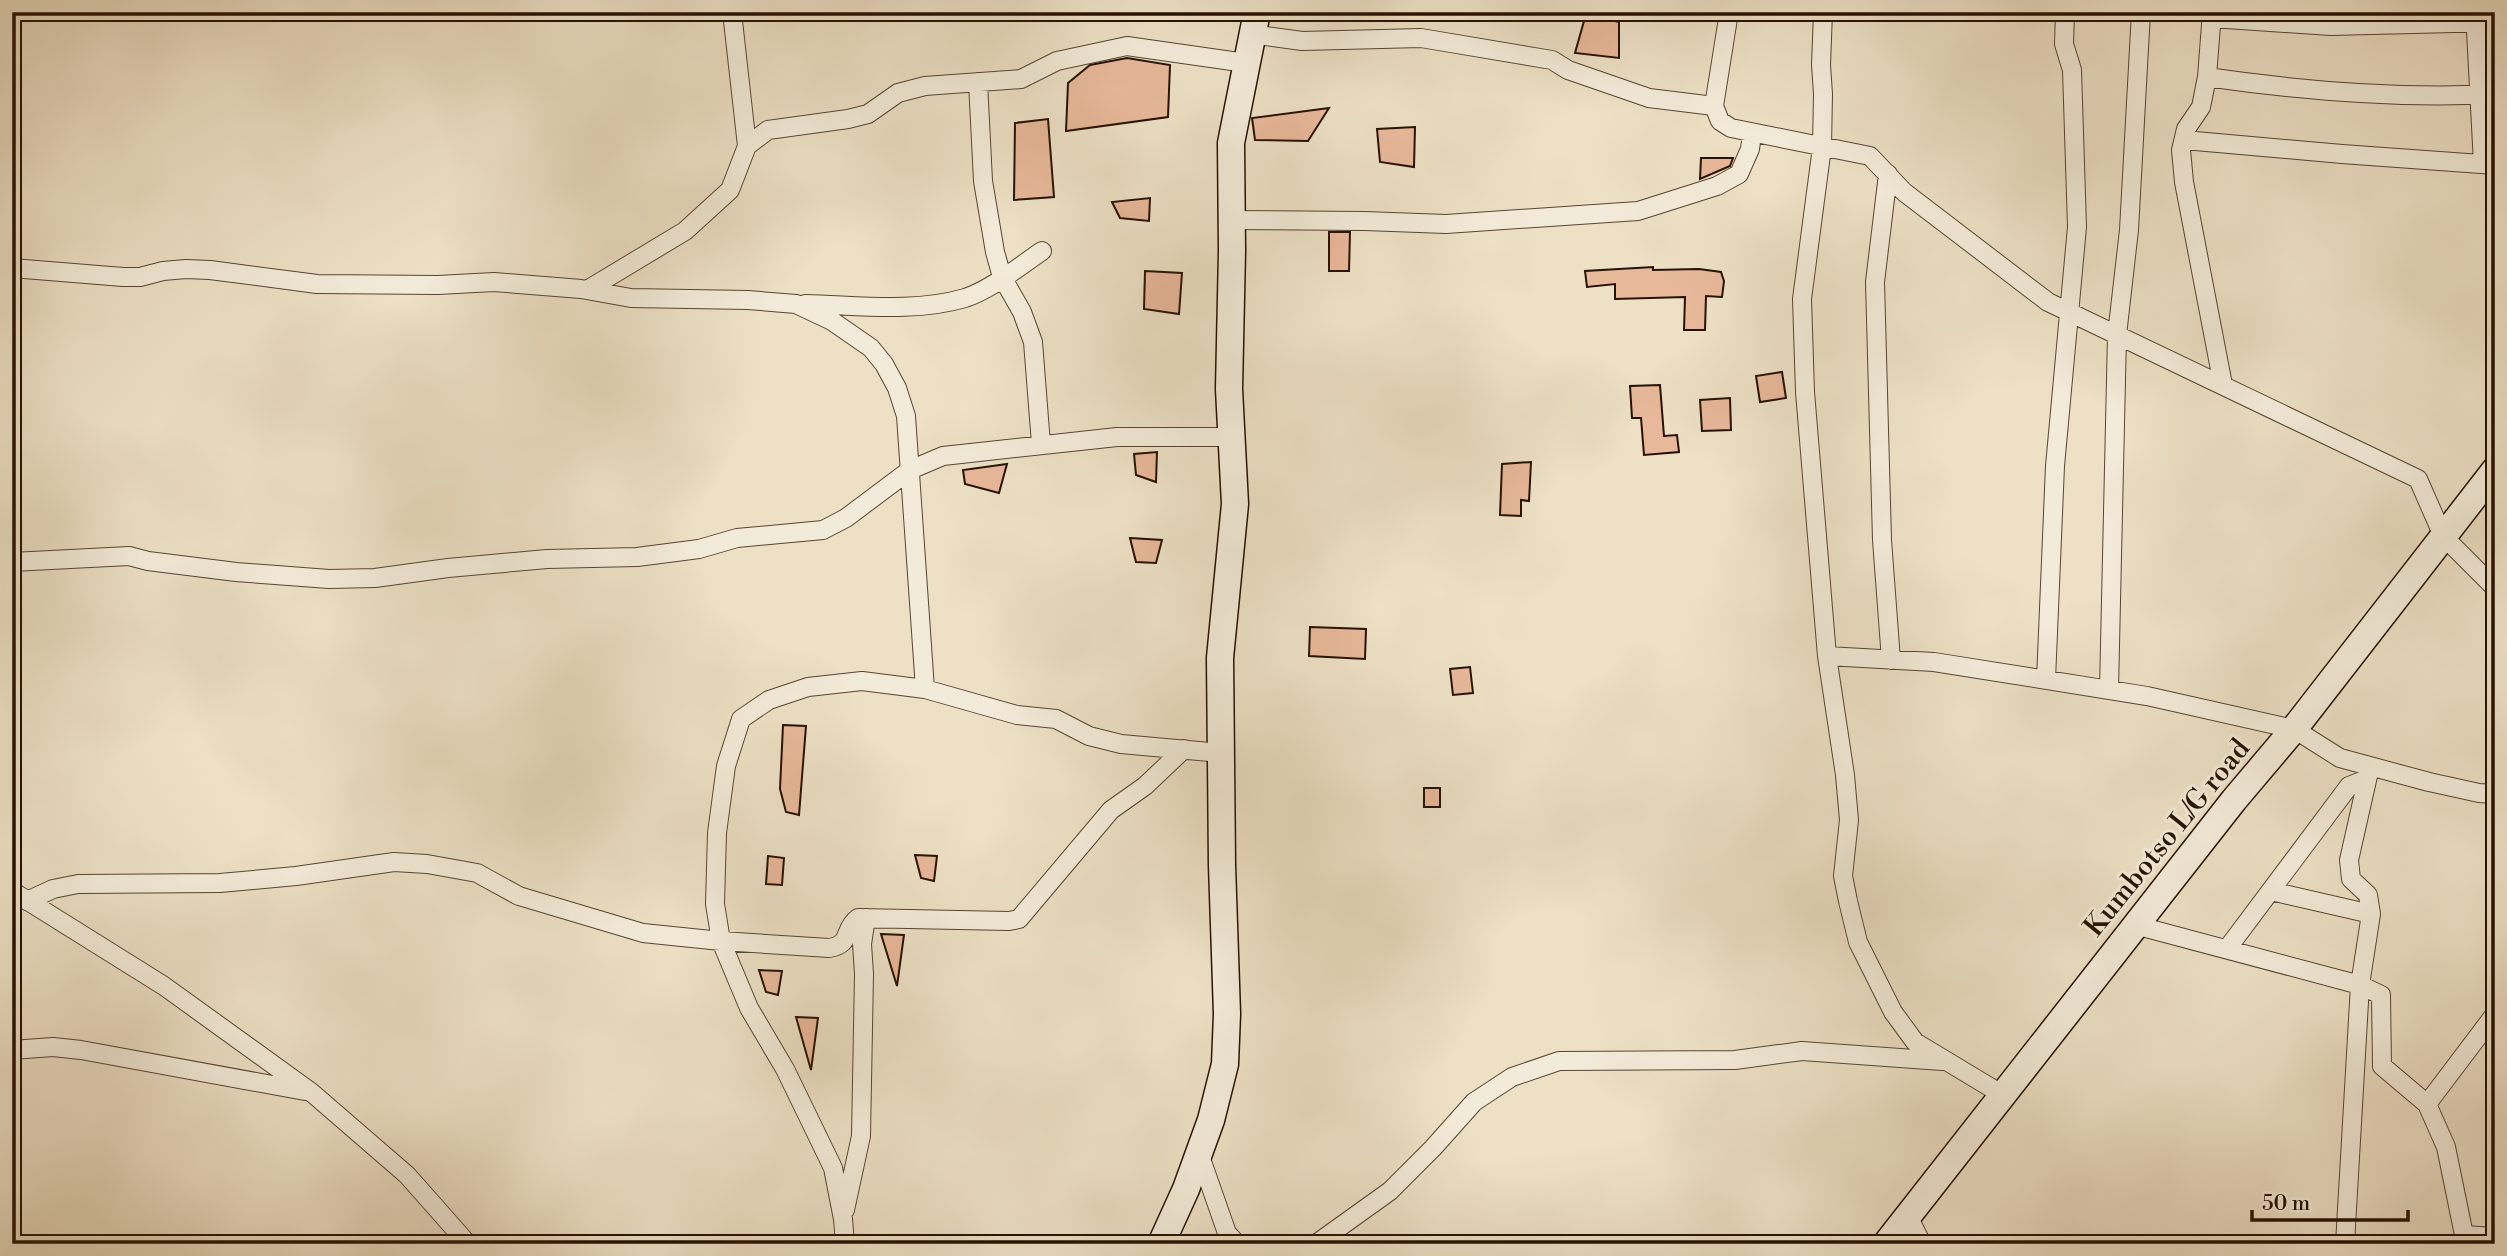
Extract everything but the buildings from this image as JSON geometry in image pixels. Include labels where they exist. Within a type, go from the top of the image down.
[{"type":"street","points":[[587,290],[685,231],[730,190],[747,146],[732,12]]},
{"type":"street","points":[[1728,12],[1714,106],[1720,121],[1731,128],[1752,134],[1870,156],[1905,192],[2038,294],[2069,312],[2418,479],[2443,536],[2495,588]]},
{"type":"street","points":[[1823,12],[1822,147],[1802,299],[1804,392],[1827,656],[1846,775],[1849,820],[1843,876],[1858,942],[1893,1012],[1916,1042],[2003,1095]]},
{"type":"street","points":[[2046,680],[2055,466],[2077,227],[2072,70],[2064,44],[2065,12]]},
{"type":"street","points":[[2109,690],[2117,335],[2129,230],[2141,12]]},
{"type":"street","points":[[2223,385],[2183,182],[2181,150],[2186,129],[2202,107],[2212,15],[2331,26],[2475,17],[2495,22]]},
{"type":"street","points":[[2184,140],[2489,164],[2488,94],[2475,17]]},
{"type":"street","points":[[1161,1244],[1186,1189],[1211,1121],[1225,1064],[1227,1014],[1220,658],[1235,505],[1229,389],[1231,143],[1254,23],[1302,41],[1421,38],[1552,60],[1568,70],[1649,98],[1714,106]]},
{"type":"street","points":[[747,146],[768,130],[868,114],[898,93],[916,88],[1021,79],[1057,61],[1127,46],[1246,63]]},
{"type":"street","points":[[2207,78],[2301,90],[2377,95],[2488,94]]},
{"type":"street","points":[[978,82],[983,181],[995,252],[1002,277],[1022,312],[1033,342],[1041,444]]},
{"type":"street","points":[[1232,220],[1365,220],[1447,224],[1638,211],[1717,186],[1739,174],[1752,134]]},
{"type":"street","points":[[1888,174],[1875,282],[1881,540],[1891,660]]},
{"type":"street","points":[[12,268],[123,277],[140,277],[186,269],[210,270],[317,284],[438,285],[494,282],[587,290],[631,298],[913,307],[966,297],[1042,250]]},
{"type":"street","points":[[796,304],[832,321],[871,348],[884,364],[897,388],[906,416],[925,689]]},
{"type":"street","points":[[12,562],[129,556],[148,561],[236,572],[329,579],[375,578],[548,559],[637,557],[699,549],[737,538],[823,530],[846,518],[910,470],[943,456],[1117,437],[1231,437]]},
{"type":"street","name":"Kumbotso L/G road","points":[[1886,1244],[2234,800],[2294,729],[2495,470]]},
{"type":"street","points":[[1827,656],[1934,662],[2147,696],[2294,729],[2368,773],[2495,794]]},
{"type":"street","points":[[845,1244],[833,1168],[785,1069],[749,1008],[721,941],[715,904],[717,834],[726,766],[741,719],[769,700],[808,687],[862,681],[925,689],[1017,715],[1056,719],[1089,736],[1121,744],[1221,753]]},
{"type":"street","points":[[27,901],[54,889],[78,884],[220,883],[296,876],[394,862],[427,864],[477,873],[519,896],[643,933],[828,948],[840,946],[853,920],[866,918],[1019,919],[1111,810],[1145,786],[1184,750]]},
{"type":"street","points":[[2227,949],[2349,786],[2368,773]]},
{"type":"street","points":[[2346,1244],[2360,985],[2371,914],[2368,895],[2351,879],[2349,860],[2368,773]]},
{"type":"street","points":[[12,891],[164,986],[312,1092],[407,1175],[468,1244]]},
{"type":"street","points":[[2271,891],[2371,914]]},
{"type":"street","points":[[843,1219],[861,1136],[864,974],[862,944],[866,918]]},
{"type":"street","points":[[2135,925],[2360,985],[2381,995],[2382,1066],[2427,1104],[2446,1147],[2463,1235],[2495,1237]]},
{"type":"street","points":[[2427,1104],[2495,1014]]},
{"type":"street","points":[[12,1050],[53,1047],[81,1049],[312,1092]]},
{"type":"street","points":[[1316,1244],[1390,1191],[1474,1102],[1512,1077],[1559,1061],[1735,1060],[1802,1051],[1946,1062]]},
{"type":"street","points":[[1199,1153],[1227,1233],[1237,1244]]},
{"type":"street","points":[[1908,1216],[1922,1244]]}]
